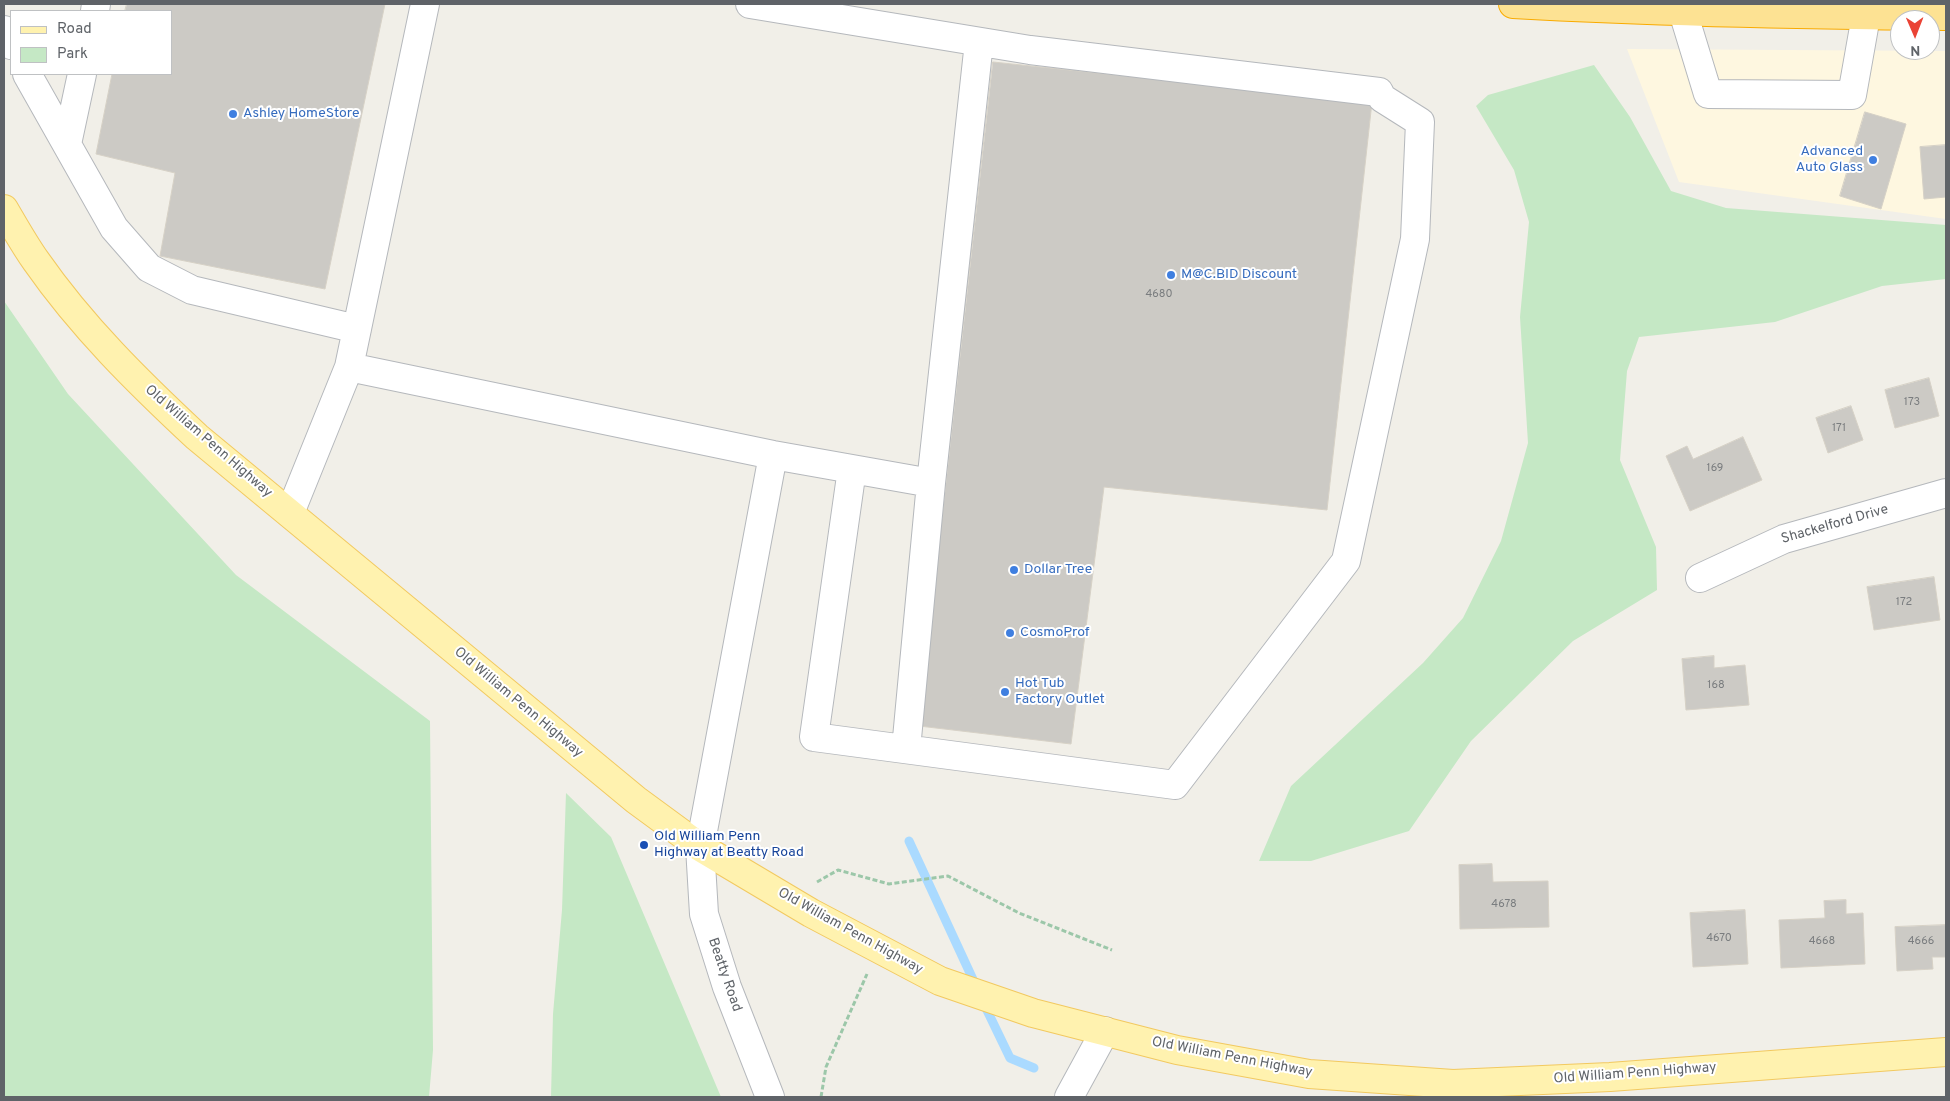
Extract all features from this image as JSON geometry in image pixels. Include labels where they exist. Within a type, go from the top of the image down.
[{"type":"highway","points":[[1513,4],[1683,12],[1946,16]]},
{"type":"main road","name":"Old William Penn Highway","points":[[4,209],[35,260],[75,312],[112,355],[197,436],[636,800],[700,848],[788,899],[940,981],[1032,1013],[1177,1050],[1309,1074],[1453,1084],[1610,1077],[1946,1052]]},
{"type":"street","points":[[290,513],[349,367],[425,4]]},
{"type":"street","points":[[750,4],[1030,50],[1379,92],[1382,98],[1420,122],[1415,239],[1346,561],[1175,785],[814,737],[852,469]]},
{"type":"street","points":[[1683,12],[1708,94],[1852,95],[1866,16]]},
{"type":"street","points":[[4,30],[10,43]]},
{"type":"street","points":[[906,750],[931,483],[979,42]]},
{"type":"street","points":[[28,75],[114,228],[149,268],[192,290],[357,329]]},
{"type":"street","points":[[67,144],[82,75]]},
{"type":"street","points":[[349,367],[773,455],[931,483]]},
{"type":"street","name":"Beatty Road","points":[[770,1097],[726,987],[704,914],[700,848],[773,455]]},
{"type":"street","name":"Shackelford Drive","points":[[1700,578],[1784,539],[1946,493]]},
{"type":"street","points":[[1069,1097],[1105,1031]]},
{"type":"path","points":[[788,899],[838,870],[889,884],[948,876],[1019,914],[1112,950]]},
{"type":"path","points":[[821,1097],[826,1067],[878,948]]},
{"type":"shaded area","points":[[1627,49],[1890,51],[1890,60],[1940,60],[1940,51],[1946,51],[1946,219],[1679,182]]},
{"type":"green space","points":[[1594,65],[1630,117],[1671,191],[1726,208],[1946,225],[1946,279],[1882,286],[1775,322],[1639,337],[1627,371],[1620,460],[1656,547],[1657,590],[1573,641],[1471,741],[1409,831],[1311,861],[1259,861],[1291,786],[1423,663],[1463,618],[1501,541],[1528,443],[1520,317],[1529,222],[1514,170],[1476,106],[1488,95]]},
{"type":"green space","points":[[4,301],[68,394],[236,575],[430,721],[433,1050],[429,1097],[4,1097]]},
{"type":"green space","points":[[566,793],[611,837],[721,1097],[551,1097],[553,1014],[562,910]]},
{"type":"building","name":"Ashley HomeStore","points":[[127,4],[385,4],[325,289],[160,256],[175,173],[96,154],[112,75],[172,75],[172,10],[125,10]]},
{"type":"building","points":[[993,62],[1372,102],[1327,510],[1104,487],[1071,744],[919,726]]},
{"type":"building","name":"Advanced Auto Glass","points":[[1865,112],[1906,124],[1881,209],[1840,196]]},
{"type":"building","points":[[1946,145],[1946,197],[1924,199],[1920,147]]},
{"type":"building","points":[[1929,378],[1939,416],[1895,428],[1885,390]]},
{"type":"building","points":[[1851,406],[1863,440],[1828,453],[1816,418]]},
{"type":"building","points":[[1743,437],[1762,480],[1690,511],[1666,456],[1687,446],[1693,459]]},
{"type":"building","points":[[1934,577],[1940,620],[1874,630],[1867,587]]},
{"type":"building","points":[[1714,656],[1714,668],[1745,665],[1749,705],[1686,710],[1682,659]]},
{"type":"building","points":[[1492,864],[1493,882],[1548,881],[1549,927],[1460,929],[1459,865]]},
{"type":"building","points":[[1846,900],[1846,914],[1863,913],[1865,964],[1781,968],[1779,920],[1825,918],[1824,901]]},
{"type":"building","points":[[1745,910],[1748,964],[1693,967],[1690,913]]},
{"type":"building","points":[[1946,925],[1946,957],[1932,957],[1933,969],[1897,971],[1895,927]]},
{"type":"waterway","points":[[909,841],[976,986]]},
{"type":"waterway","points":[[983,1002],[1010,1058],[1034,1068]]},
{"type":"place","name":"Ashley HomeStore","points":[[233,114]]},
{"type":"place","name":"Advanced Auto Glass","points":[[1873,160]]},
{"type":"place","name":"M@C.BID Discount","points":[[1171,275]]},
{"type":"place","name":"Dollar Tree","points":[[1014,570]]},
{"type":"place","name":"CosmoProf","points":[[1010,633]]},
{"type":"place","name":"Hot Tub Factory Outlet","points":[[1005,692]]},
{"type":"place","name":"Old William Penn Highway at Beatty Road","points":[[644,845]]}]
